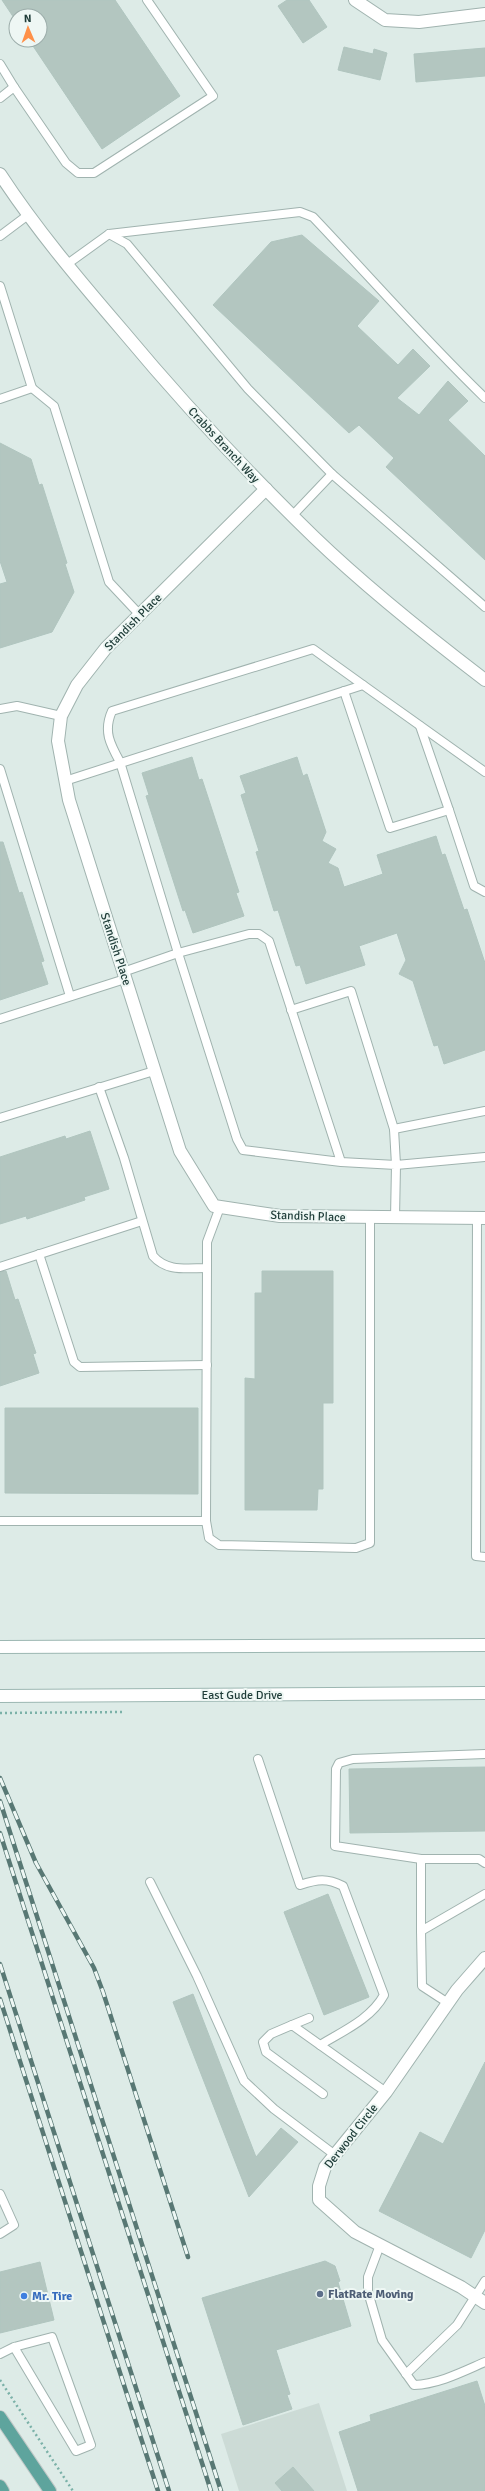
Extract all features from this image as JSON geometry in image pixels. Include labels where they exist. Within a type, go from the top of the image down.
[{"type":"main road","points":[[0,2417],[50,2491]]},
{"type":"main road","points":[[0,2486],[3,2491]]},
{"type":"street","points":[[355,0],[385,20],[419,22],[485,14]]},
{"type":"street","name":"Crabbs Branch Way","points":[[0,174],[28,215],[66,265],[163,380],[266,489],[293,514],[314,537],[418,629],[485,680]]},
{"type":"street","name":"Standish Place","points":[[266,489],[106,648],[76,685],[61,716],[58,741],[69,800],[180,1151],[214,1206],[280,1216],[481,1218]]},
{"type":"street","points":[[1,1647],[485,1646]]},
{"type":"street","name":"East Gude Drive","points":[[3,1696],[485,1693]]},
{"type":"street","name":"Derwood Circle","points":[[480,2299],[355,2232],[319,2200],[319,2186],[325,2167],[386,2092],[448,2003],[485,1958]]},
{"type":"lane","points":[[0,64],[66,163],[78,173],[94,173],[213,96],[147,0]]},
{"type":"lane","points":[[0,98],[14,87]]},
{"type":"lane","points":[[66,265],[108,234],[300,212],[313,217],[390,297],[433,348],[485,398]]},
{"type":"lane","points":[[0,236],[28,215]]},
{"type":"lane","points":[[108,234],[127,244],[248,389],[332,474],[485,607]]},
{"type":"lane","points":[[0,286],[32,388],[54,406],[109,582],[140,615]]},
{"type":"lane","points":[[0,399],[32,388]]},
{"type":"lane","points":[[293,514],[332,474]]},
{"type":"lane","points":[[485,772],[313,649],[112,711],[106,724],[111,746],[120,762],[178,954],[237,1139],[243,1150],[341,1162],[396,1165],[485,1157]]},
{"type":"lane","points":[[65,781],[362,685]]},
{"type":"lane","points":[[344,691],[390,828],[449,810]]},
{"type":"lane","points":[[0,708],[17,706],[61,716]]},
{"type":"lane","points":[[420,726],[474,886],[485,892]]},
{"type":"lane","points":[[0,769],[70,996]]},
{"type":"lane","points":[[0,1019],[70,996],[178,954],[249,934],[259,934],[269,941],[341,1162]]},
{"type":"lane","points":[[291,1010],[352,991],[394,1129],[396,1218]]},
{"type":"lane","points":[[0,1118],[154,1070]]},
{"type":"lane","points":[[99,1087],[124,1158],[152,1256],[160,1265],[174,1268],[207,1268]]},
{"type":"lane","points":[[394,1129],[485,1111]]},
{"type":"lane","points":[[220,1207],[207,1242],[206,1365],[206,1521],[208,1538],[219,1545],[356,1548],[370,1543],[370,1218]]},
{"type":"lane","points":[[481,1218],[476,1556],[485,1557]]},
{"type":"lane","points":[[0,1267],[142,1221]]},
{"type":"lane","points":[[39,1254],[74,1362],[80,1367],[206,1365]]},
{"type":"lane","points":[[0,1521],[206,1521]]},
{"type":"lane","points":[[485,1754],[353,1759],[339,1763],[336,1769],[335,1846],[421,1860],[479,1859],[485,1863]]},
{"type":"lane","points":[[258,1759],[300,1885],[320,1878],[343,1886],[384,1994],[378,2006],[369,2015],[320,2045]]},
{"type":"lane","points":[[421,1860],[422,1986],[448,2003]]},
{"type":"lane","points":[[150,1882],[197,1976],[244,2081],[274,2109],[335,2155]]},
{"type":"lane","points":[[421,1930],[485,1894]]},
{"type":"lane","points":[[309,2018],[271,2034],[263,2042],[266,2052],[323,2094]]},
{"type":"lane","points":[[292,2025],[386,2092]]},
{"type":"lane","points":[[0,2194],[14,2225],[0,2234]]},
{"type":"lane","points":[[380,2245],[368,2277],[368,2292],[382,2340],[414,2385],[424,2385],[454,2376],[485,2362]]},
{"type":"lane","points":[[406,2374],[457,2325],[480,2299],[485,2281]]},
{"type":"lane","points":[[0,2354],[14,2347],[52,2337],[91,2445],[76,2451],[14,2347]]},
{"type":"path","points":[[0,2380],[73,2491]]},
{"type":"shaded area","points":[[319,2403],[347,2491],[239,2491],[221,2434]]},
{"type":"building","points":[[2,0],[115,0],[180,96],[102,149],[34,48],[48,48],[48,8],[8,9]]},
{"type":"building","points":[[287,0],[309,0],[327,27],[303,43],[278,6]]},
{"type":"building","points":[[344,47],[373,54],[374,49],[387,53],[380,80],[338,70]]},
{"type":"building","points":[[485,48],[485,76],[416,82],[414,54]]},
{"type":"building","points":[[302,235],[379,301],[357,326],[398,365],[413,349],[430,366],[397,398],[419,415],[448,381],[468,401],[448,420],[485,456],[485,560],[386,467],[394,458],[359,425],[349,433],[213,305],[271,242]]},
{"type":"building","points":[[0,443],[31,459],[39,485],[42,484],[67,563],[65,564],[74,592],[52,632],[0,648],[0,584],[7,582],[0,561]]},
{"type":"building","points":[[192,757],[199,780],[202,779],[239,892],[236,893],[244,916],[193,933],[185,910],[183,911],[146,796],[149,795],[142,773]]},
{"type":"building","points":[[297,757],[303,776],[307,774],[326,832],[322,841],[336,849],[328,863],[338,868],[344,887],[383,874],[377,855],[436,836],[442,855],[445,854],[464,910],[467,909],[485,963],[485,1050],[444,1064],[438,1045],[434,1046],[413,981],[399,974],[406,960],[397,933],[359,946],[365,965],[306,984],[300,965],[296,966],[278,910],[274,911],[256,852],[259,851],[241,795],[246,793],[240,776]]},
{"type":"building","points":[[0,842],[3,842],[19,893],[22,892],[44,961],[41,962],[48,984],[0,1000]]},
{"type":"building","points":[[90,1131],[109,1189],[84,1197],[85,1200],[27,1219],[26,1216],[0,1224],[0,1157],[65,1136],[66,1139]]},
{"type":"building","points":[[6,1271],[15,1300],[18,1299],[36,1353],[33,1354],[39,1373],[0,1386],[0,1272]]},
{"type":"building","points":[[262,1271],[333,1271],[333,1403],[323,1403],[323,1489],[318,1489],[317,1510],[245,1510],[245,1378],[255,1379],[255,1293],[262,1293]]},
{"type":"building","points":[[5,1408],[198,1408],[198,1494],[5,1493]]},
{"type":"building","points":[[485,1767],[485,1831],[350,1833],[349,1769]]},
{"type":"building","points":[[328,1894],[369,1997],[324,2015],[284,1912]]},
{"type":"building","points":[[193,1994],[256,2157],[281,2128],[298,2142],[249,2197],[173,2002]]},
{"type":"building","points":[[485,2062],[485,2230],[471,2258],[379,2211],[420,2132],[443,2144]]},
{"type":"building","points":[[325,2261],[335,2266],[340,2281],[338,2282],[351,2326],[276,2350],[290,2394],[287,2395],[292,2409],[243,2425],[202,2298]]},
{"type":"building","name":"Mr. Tire","points":[[40,2262],[54,2320],[0,2333],[0,2272]]},
{"type":"building","points":[[477,2381],[485,2406],[485,2491],[358,2491],[339,2432],[371,2421],[370,2415]]},
{"type":"building","points":[[293,2467],[314,2491],[282,2491],[275,2483]]},
{"type":"railway","points":[[0,1778],[36,1863],[94,1968],[188,2257]]},
{"type":"railway","points":[[0,1801],[221,2491]]},
{"type":"railway","points":[[0,1833],[211,2491]]},
{"type":"railway","points":[[0,1964],[169,2491]]},
{"type":"railway","points":[[0,1999],[158,2491]]},
{"type":"place","name":"FlatRate Moving","points":[[320,2294]]},
{"type":"place","name":"Mr. Tire","points":[[24,2296]]}]
